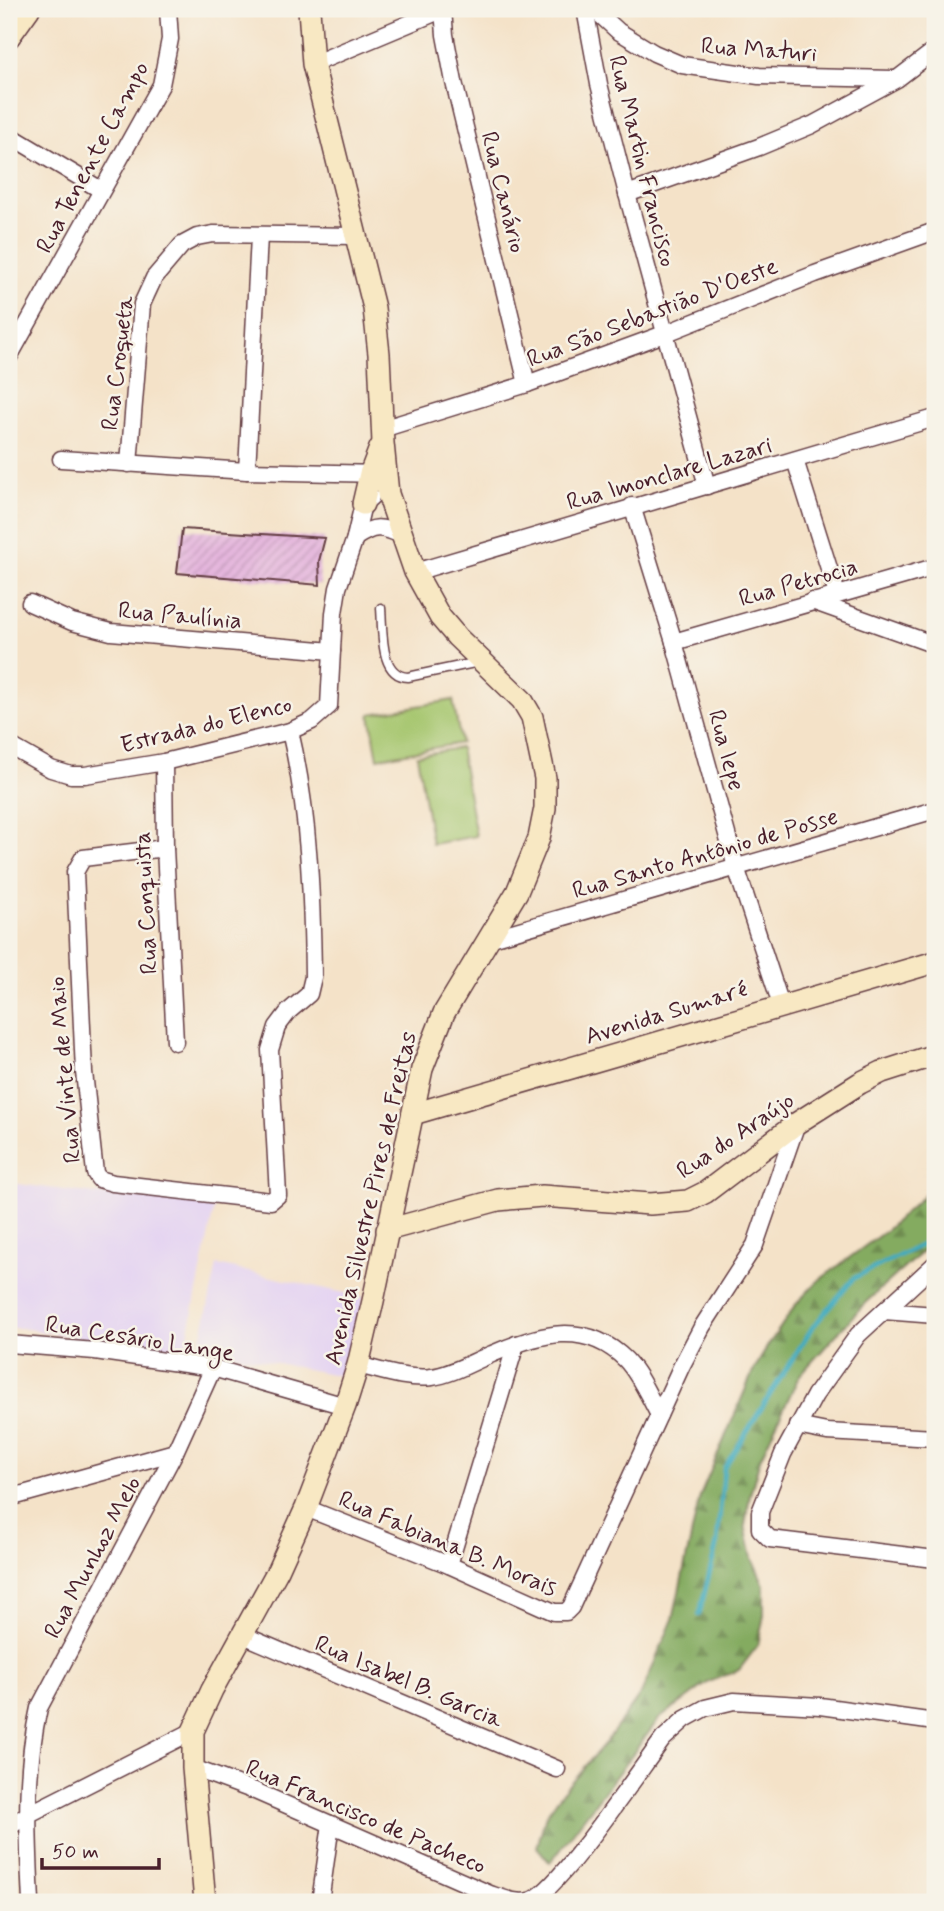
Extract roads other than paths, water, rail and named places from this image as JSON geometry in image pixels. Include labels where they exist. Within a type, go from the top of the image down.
[{"type":"main road","points":[[9,37],[29,9]]},
{"type":"main road","points":[[309,9],[313,64],[374,308],[379,354],[382,481],[363,504]]},
{"type":"main road","name":"Avenida Silvestre Pires de Freitas","points":[[205,1902],[193,1768],[193,1731],[207,1698],[278,1570],[306,1508],[345,1406],[358,1365],[431,1042],[444,1013],[517,892],[538,838],[545,808],[545,778],[532,717],[522,700],[440,617],[425,594],[382,481]]},
{"type":"main road","name":"Avenida Sumaré","points":[[413,1114],[935,962]]},
{"type":"main road","name":"Rua do Araújo","points":[[387,1230],[498,1200],[541,1196],[650,1204],[688,1201],[706,1192],[797,1123],[860,1083],[882,1072],[935,1055]]},
{"type":"street","name":"Rua Tenente Campo","points":[[9,357],[162,85],[170,39],[168,9]]},
{"type":"street","points":[[313,64],[443,9]]},
{"type":"street","name":"Rua Canário","points":[[443,9],[454,82],[527,384]]},
{"type":"street","name":"Rua Martin Francisco","points":[[585,9],[627,194],[707,486]]},
{"type":"street","name":"Rua Maturi","points":[[594,9],[618,31],[682,65],[759,76],[897,79]]},
{"type":"street","points":[[627,194],[759,147],[801,129],[897,79],[935,50]]},
{"type":"street","points":[[9,135],[101,190]]},
{"type":"street","name":"Rua São Sebastião D'Oeste","points":[[382,436],[664,334],[814,274],[935,231]]},
{"type":"street","name":"Rua Croqueta","points":[[129,464],[142,304],[148,290],[182,245],[197,237],[213,234],[356,236]]},
{"type":"street","points":[[247,471],[259,236]]},
{"type":"street","name":"Rua Imonclare Lazari","points":[[415,572],[935,418]]},
{"type":"street","name":"Rua Croqueta","points":[[61,459],[382,481]]},
{"type":"street","points":[[796,460],[837,594]]},
{"type":"street","name":"Estrada do Elenco","points":[[9,745],[51,769],[71,775],[85,775],[164,762],[290,732],[312,721],[329,706],[338,588],[363,504]]},
{"type":"street","name":"Rua Iepe","points":[[632,506],[674,642],[736,867],[781,1005]]},
{"type":"street","points":[[355,538],[376,528],[401,535]]},
{"type":"street","name":"Rua Petrocia","points":[[674,642],[935,567]]},
{"type":"street","points":[[812,601],[935,645]]},
{"type":"street","name":"Rua Paulínia","points":[[30,603],[72,622],[111,632],[332,651]]},
{"type":"street","name":"Rua Vinte de Maio","points":[[165,848],[83,858],[75,872],[84,1072],[95,1173],[99,1179],[113,1183],[271,1201],[278,1195],[270,1049],[277,1027],[289,1011],[309,994],[313,977],[309,845],[300,774],[290,732]]},
{"type":"street","name":"Rua Conquista","points":[[164,762],[165,848],[175,1042]]},
{"type":"street","name":"Rua Santo Antônio de Posse","points":[[488,939],[935,810]]},
{"type":"street","points":[[659,1415],[702,1327],[755,1245],[797,1123]]},
{"type":"street","points":[[935,1264],[859,1335],[836,1364],[797,1426],[759,1517],[760,1529],[769,1539],[935,1559]]},
{"type":"street","points":[[884,1311],[935,1315]]},
{"type":"street","points":[[358,1365],[420,1377],[435,1376],[452,1372],[531,1338],[560,1333],[587,1336],[607,1345],[627,1361],[659,1415]]},
{"type":"street","name":"Rua Cesário Lange","points":[[9,1344],[95,1351],[213,1368],[345,1406]]},
{"type":"street","points":[[449,1565],[516,1344]]},
{"type":"street","name":"Rua Munhoz Melo","points":[[31,1902],[27,1815],[32,1743],[39,1708],[175,1452],[213,1368]]},
{"type":"street","name":"Rua Fabiana B. Morais","points":[[306,1508],[563,1614],[571,1607],[659,1415]]},
{"type":"street","points":[[797,1426],[827,1432],[935,1438]]},
{"type":"street","points":[[9,1498],[175,1452]]},
{"type":"street","name":"Rua Isabel B. Garcia","points":[[243,1635],[557,1769]]},
{"type":"street","name":"Rua Francisco de Pacheco","points":[[193,1768],[255,1791],[490,1895],[522,1902],[533,1900],[557,1880],[663,1739],[685,1719],[705,1708],[734,1701],[820,1706],[935,1721]]},
{"type":"street","points":[[9,1827],[27,1815],[193,1731]]},
{"type":"street","points":[[320,1902],[331,1824]]},
{"type":"lane","points":[[381,608],[388,664],[393,673],[400,677],[482,661]]},
{"type":"waterway","points":[[699,1615],[717,1543],[724,1468],[812,1328],[854,1278],[927,1242],[935,1231]]}]
